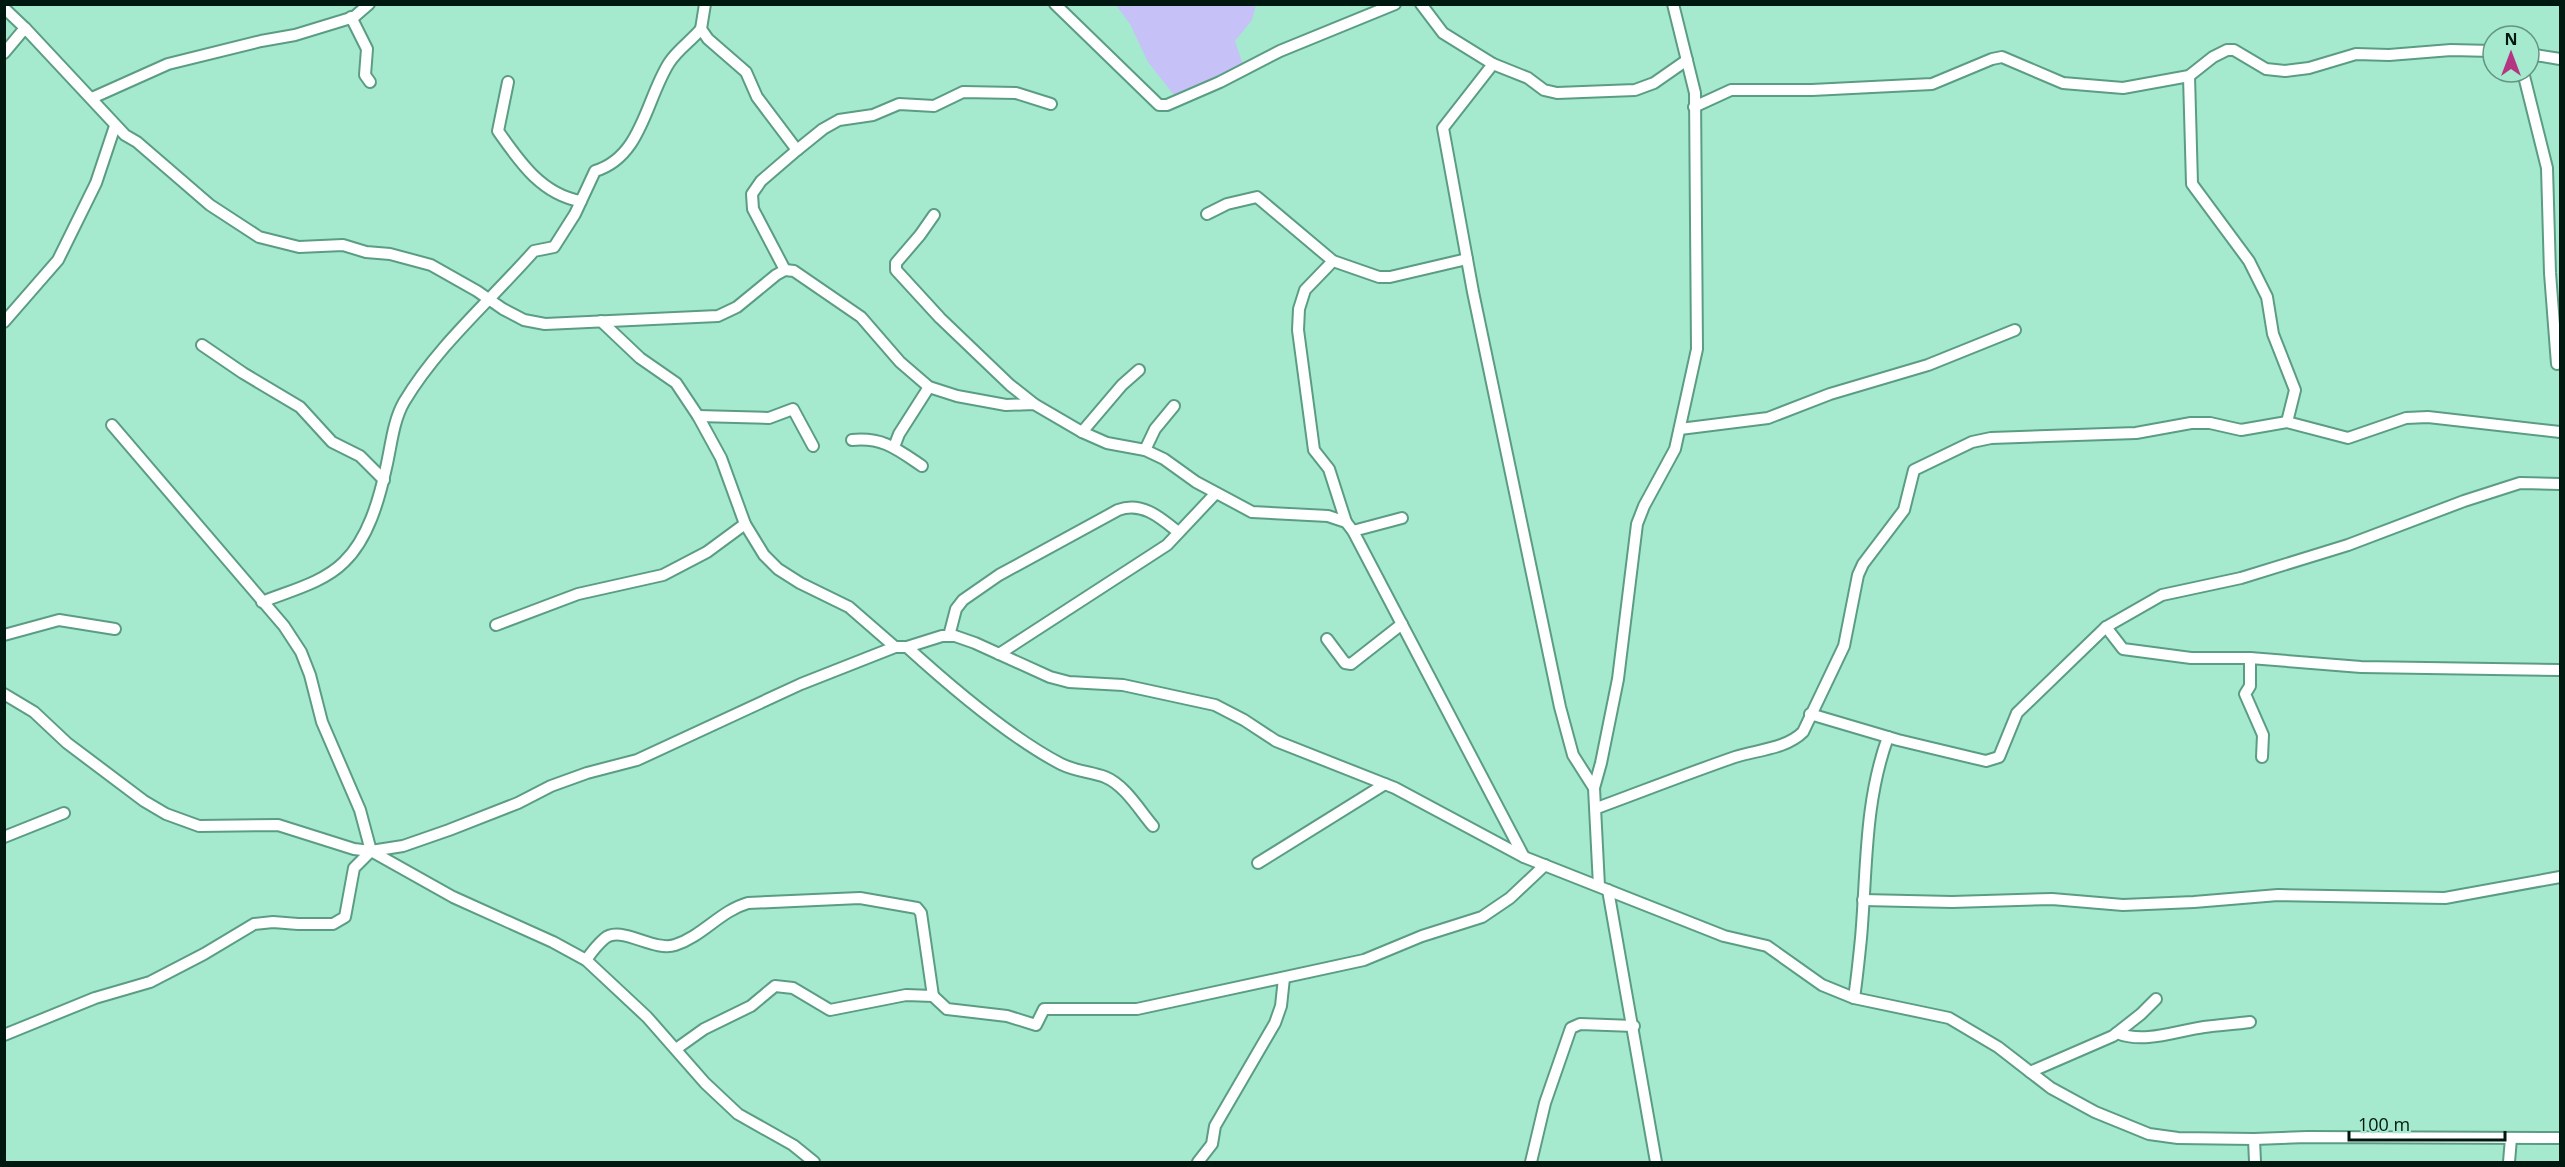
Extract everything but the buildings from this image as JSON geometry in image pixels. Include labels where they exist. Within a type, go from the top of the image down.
[{"type":"street","points":[[92,98],[168,64],[295,35],[351,17],[369,4]]},
{"type":"street","points":[[262,602],[328,574],[344,562],[360,541],[380,498],[395,428],[404,404],[448,343],[534,251],[554,247],[581,201],[595,171],[607,167],[620,156],[641,129],[668,64],[701,29],[705,4]]},
{"type":"street","points":[[1055,4],[1159,105],[1167,105],[1220,82],[1280,51],[1395,4]]},
{"type":"street","points":[[1421,4],[1443,33],[1493,64],[1528,78],[1544,90],[1575,94],[1635,90],[1654,83],[1687,60]]},
{"type":"street","points":[[1656,1162],[1634,1026],[1603,888],[1594,788],[1618,679],[1637,524],[1644,506],[1675,449],[1697,349],[1695,93],[1672,4]]},
{"type":"street","points":[[4,8],[25,27],[116,126],[210,205],[259,237],[298,247],[343,245],[431,265],[524,320],[545,324],[718,316],[737,307],[785,270],[794,271],[861,317],[900,362],[929,387],[957,396],[1006,405],[1034,404]]},
{"type":"street","points":[[351,17],[367,49],[365,75],[370,82]]},
{"type":"street","points":[[4,53],[25,27]]},
{"type":"street","points":[[701,29],[708,39],[746,72],[758,97],[796,150]]},
{"type":"street","points":[[1694,108],[1731,90],[1812,90],[1932,84],[2002,57],[2062,83],[2122,88],[2189,76],[2213,57],[2227,50],[2234,50],[2266,69],[2285,71],[2309,68],[2356,54],[2389,55],[2451,50],[2481,51]]},
{"type":"street","points":[[2541,56],[2560,59]]},
{"type":"street","points":[[1493,64],[1443,128],[1467,259],[1560,707],[1573,755],[1594,788]]},
{"type":"street","points":[[2189,76],[2192,184],[2249,261],[2267,297],[2273,334],[2295,390],[2287,422]]},
{"type":"street","points":[[508,82],[498,131],[528,172],[564,198],[581,201]]},
{"type":"street","points":[[2526,84],[2547,168],[2550,273],[2557,364]]},
{"type":"street","points":[[785,270],[753,209],[752,194],[761,181],[823,129],[838,120],[873,115],[899,104],[934,106],[963,92],[1016,93],[1051,104]]},
{"type":"street","points":[[4,322],[58,260],[96,183],[116,126]]},
{"type":"street","points":[[1207,214],[1227,204],[1257,197],[1333,261],[1379,277],[1390,277],[1467,259]]},
{"type":"street","points":[[934,214],[896,264],[896,270],[940,318],[1010,385],[1034,404],[1082,432],[1122,448],[1145,450],[1164,459],[1216,493],[1252,512],[1328,516],[1349,526],[1402,518]]},
{"type":"street","points":[[1333,261],[1305,290],[1299,309],[1298,330],[1314,450],[1329,470],[1349,526],[1524,857]]},
{"type":"street","points":[[601,321],[640,358],[676,383],[698,416],[720,458],[745,524],[764,555],[800,583],[849,607],[895,647]]},
{"type":"street","points":[[1680,429],[1768,418],[1830,394],[1928,365],[2015,330]]},
{"type":"street","points":[[202,345],[243,374],[300,407],[332,442],[360,456],[384,480]]},
{"type":"street","points":[[1082,432],[1122,385],[1139,370]]},
{"type":"street","points":[[894,447],[898,434],[929,387]]},
{"type":"street","points":[[1145,450],[1155,429],[1174,406]]},
{"type":"street","points":[[698,416],[769,418],[793,409],[813,446]]},
{"type":"street","points":[[1597,808],[1738,756],[1792,740],[1803,732],[1844,646],[1858,575],[1863,564],[1904,510],[1914,470],[1972,442],[1991,438],[2136,433],[2191,423],[2210,423],[2241,430],[2287,422],[2348,438],[2406,418],[2428,417],[2560,432]]},
{"type":"street","points":[[112,425],[284,626],[301,652],[310,675],[322,722],[360,810],[370,851],[453,897],[553,942],[586,960],[647,1017],[705,1083],[738,1114],[775,1134],[814,1162]]},
{"type":"street","points":[[852,440],[867,438],[881,441],[922,466]]},
{"type":"street","points":[[1810,714],[1888,737],[1986,761],[1994,760],[1999,757],[2003,749],[2017,713],[2106,627],[2162,595],[2252,575],[2348,545],[2464,501],[2520,483],[2560,484]]},
{"type":"street","points":[[999,654],[1167,545],[1216,493]]},
{"type":"street","points":[[949,636],[957,609],[963,600],[999,575],[1118,510],[1126,507],[1154,512],[1178,532]]},
{"type":"street","points":[[496,625],[578,594],[663,575],[707,552],[745,524]]},
{"type":"street","points":[[4,635],[59,620],[115,628]]},
{"type":"street","points":[[1327,639],[1345,663],[1351,664],[1402,624]]},
{"type":"street","points":[[2106,627],[2123,649],[2128,651],[2191,658],[2250,658],[2361,667],[2560,670]]},
{"type":"street","points":[[4,694],[34,712],[67,743],[144,801],[166,814],[199,826],[278,825],[354,849],[370,851],[403,846],[518,803],[552,786],[587,773],[637,760],[801,684],[895,647],[907,647],[949,636],[975,642],[1050,677],[1069,682],[1123,685],[1215,705],[1244,720],[1276,741],[1385,784],[1524,857],[1724,936],[1767,946],[1822,985],[1854,998],[1949,1018],[1998,1047],[2051,1088],[2095,1112],[2149,1134],[2178,1138],[2254,1139],[2560,1137]]},
{"type":"street","points":[[907,647],[971,702],[1036,748],[1062,765],[1107,778],[1119,787],[1154,826]]},
{"type":"street","points":[[2250,658],[2250,686],[2245,694],[2263,735],[2262,757]]},
{"type":"street","points":[[1854,998],[1866,844],[1876,768],[1888,737]]},
{"type":"street","points":[[1258,863],[1385,784]]},
{"type":"street","points":[[4,837],[64,813]]},
{"type":"street","points":[[4,1035],[95,998],[150,982],[204,954],[254,924],[273,922],[333,924],[345,917],[354,868],[370,851]]},
{"type":"street","points":[[586,960],[610,934],[619,934],[657,946],[674,945],[695,936],[735,906],[748,903],[860,898],[917,909],[921,913],[933,996],[947,1009],[1007,1016],[1036,1025],[1044,1009],[1137,1010],[1364,960],[1422,936],[1482,917],[1510,898],[1545,865]]},
{"type":"street","points":[[1863,900],[1952,902],[2052,899],[2123,905],[2278,895],[2445,898],[2560,878]]},
{"type":"street","points":[[1198,1162],[1212,1144],[1215,1126],[1275,1023],[1281,1006],[1284,978]]},
{"type":"street","points":[[676,1049],[704,1029],[751,1006],[775,986],[793,988],[830,1010],[906,995],[933,996]]},
{"type":"street","points":[[2030,1072],[2117,1033],[2156,999]]},
{"type":"street","points":[[2117,1033],[2125,1036],[2148,1037],[2203,1027],[2250,1022]]},
{"type":"street","points":[[1531,1162],[1545,1103],[1571,1028],[1580,1024],[1634,1026]]},
{"type":"street","points":[[2509,1162],[2511,1138]]},
{"type":"street","points":[[2254,1139],[2255,1162]]},
{"type":"shaded area","points":[[1116,5],[1256,5],[1252,20],[1235,41],[1247,76],[1181,104],[1148,62],[1130,24]]}]
